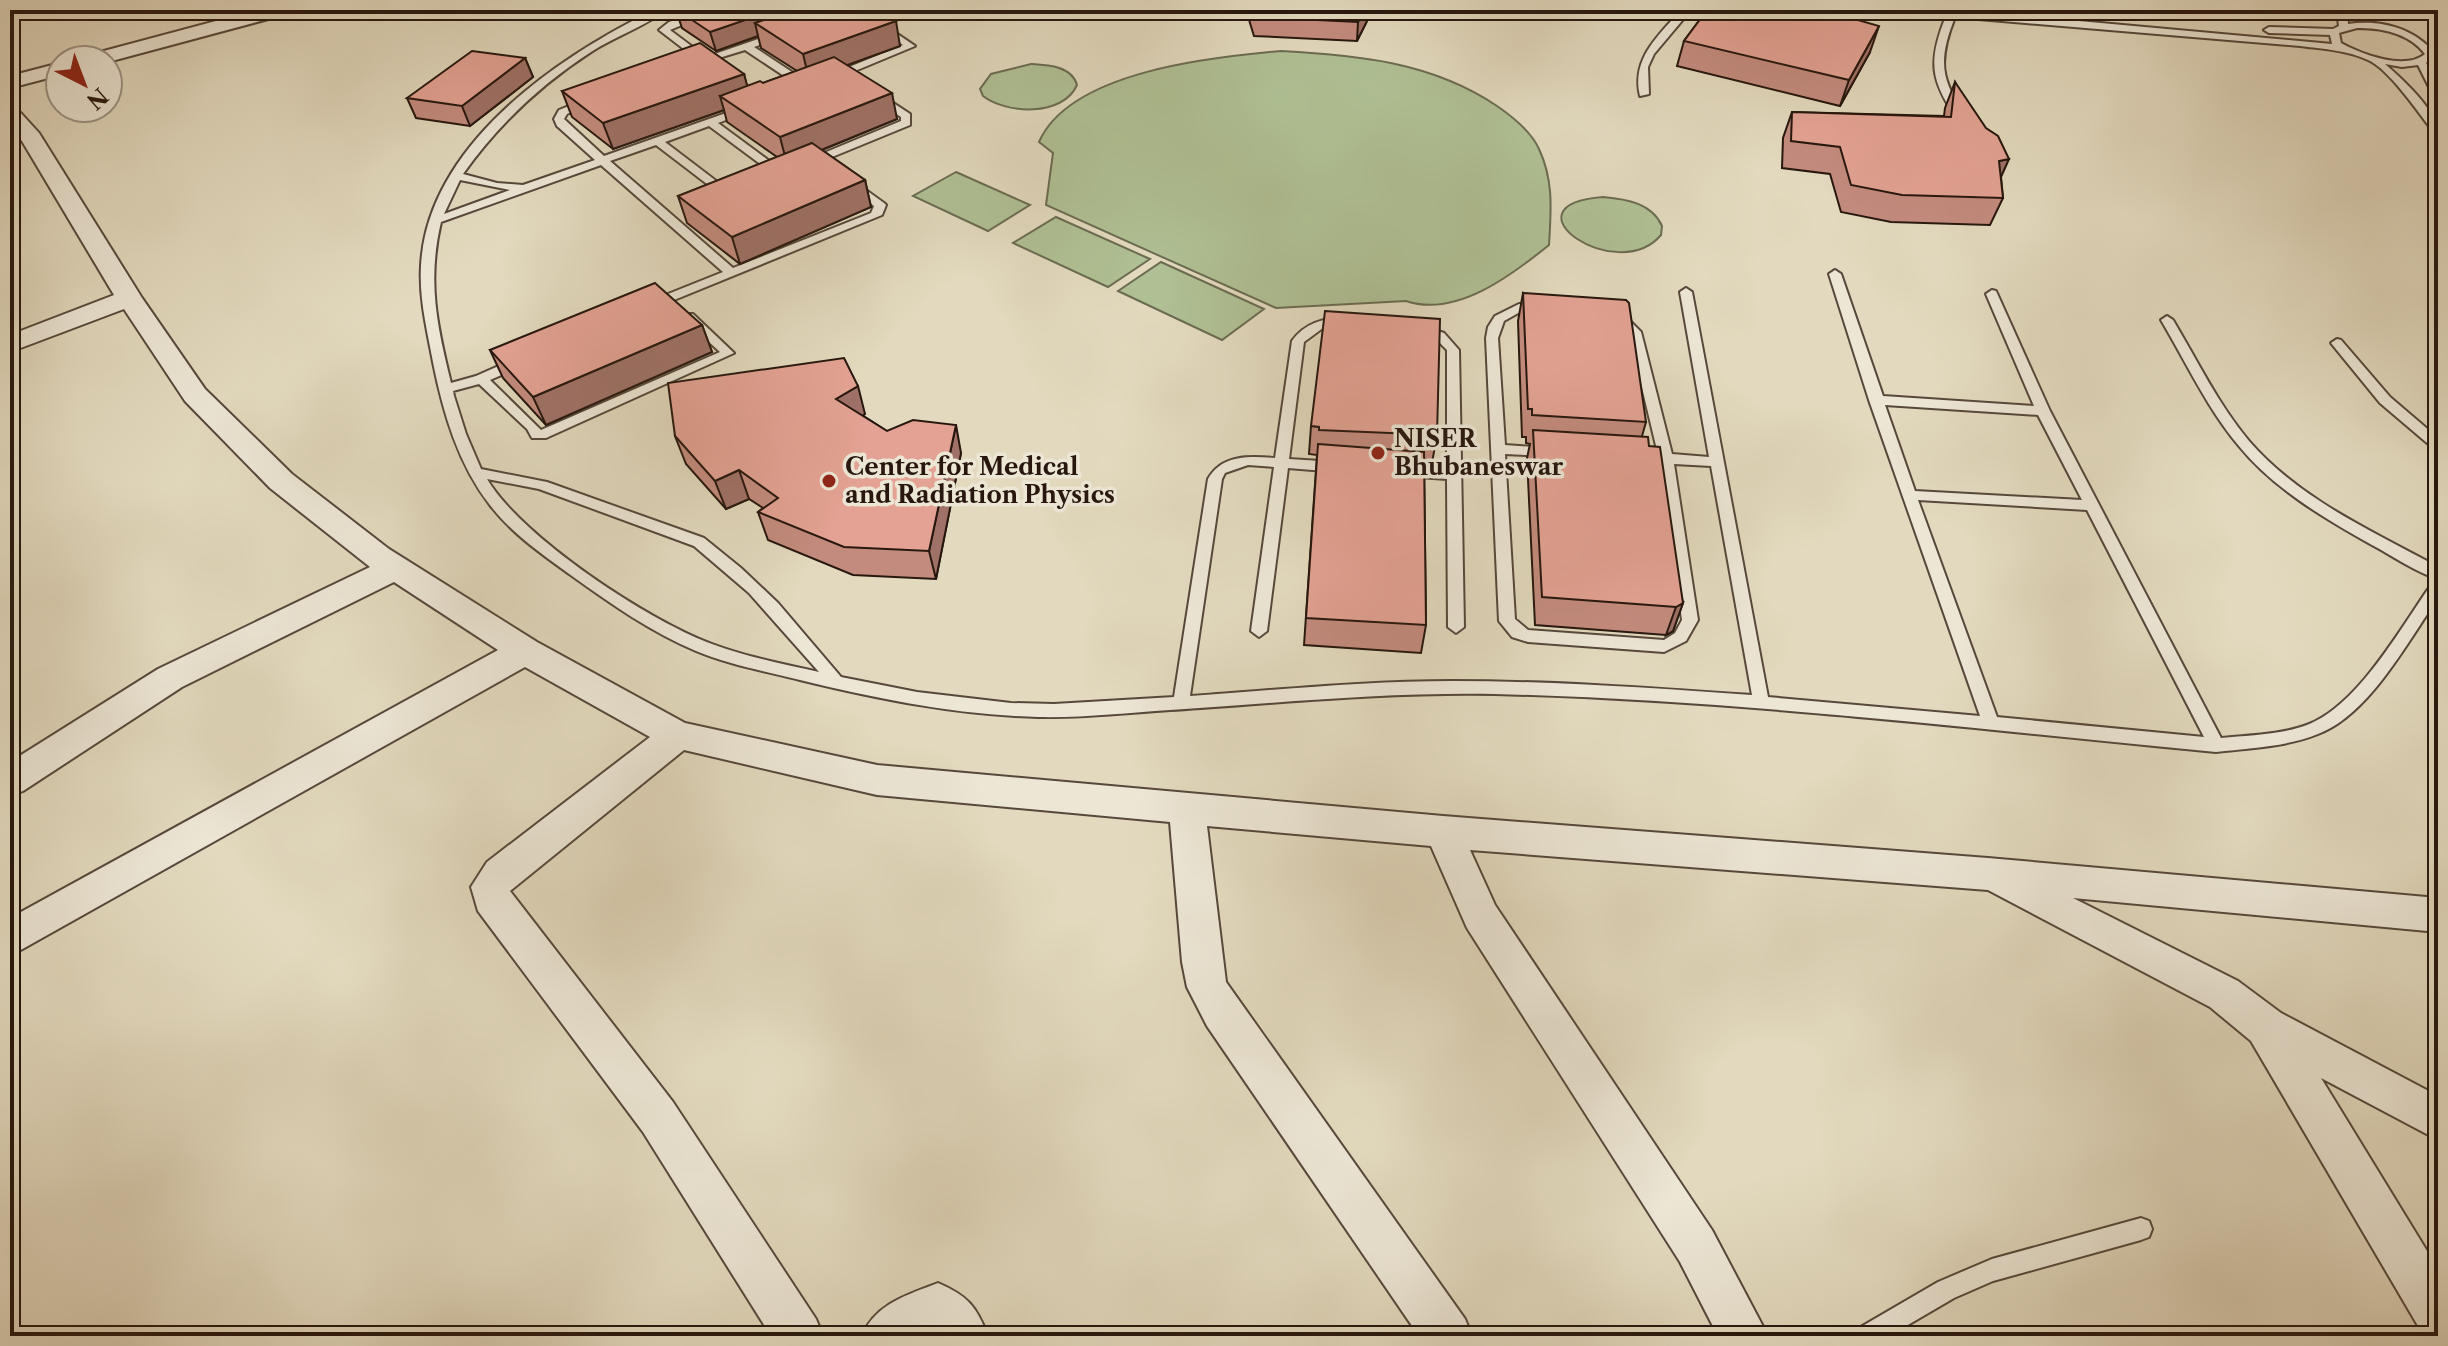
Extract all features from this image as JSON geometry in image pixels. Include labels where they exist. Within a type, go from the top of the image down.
[{"type":"street","points":[[124,51],[280,10]]},
{"type":"street","points":[[10,82],[44,73]]},
{"type":"street","points":[[10,115],[31,138],[129,298],[195,395],[281,481],[396,568],[525,651],[647,721],[678,735],[877,780],[1443,832],[1988,874],[2438,915]]},
{"type":"street","points":[[17,334],[129,298]]},
{"type":"street","points":[[10,781],[97,721],[168,679],[258,632],[396,568]]},
{"type":"street","points":[[10,938],[525,651]]},
{"type":"street","points":[[678,735],[501,874],[490,887],[492,899],[658,1117],[799,1336]]},
{"type":"street","points":[[1187,808],[1207,987],[1222,1013],[1448,1336]]},
{"type":"street","points":[[1443,832],[1481,916],[1696,1246],[1744,1336]]},
{"type":"street","points":[[1988,874],[2224,994],[2266,1027],[2438,1119]]},
{"type":"street","points":[[2266,1027],[2438,1314]]},
{"type":"street","points":[[886,1336],[915,1316],[938,1307],[956,1321],[964,1336]]},
{"type":"lane","points":[[661,10],[584,52],[523,97],[497,124],[457,176],[437,220],[430,240],[427,285],[445,389],[475,472],[497,504],[538,543],[631,611],[721,654],[836,683],[940,702],[1043,711],[1337,691],[1490,687],[1645,693],[1761,702],[2216,745],[2286,737],[2324,725],[2346,711],[2438,586]]},
{"type":"lane","points":[[713,10],[672,24],[664,30],[717,69]]},
{"type":"lane","points":[[793,92],[910,46],[854,10],[840,14]]},
{"type":"lane","points":[[1644,94],[1643,67],[1649,53],[1686,10]]},
{"type":"lane","points":[[1904,10],[2300,43],[2401,63],[2429,59]]},
{"type":"lane","points":[[2008,10],[2278,31],[2386,29],[2414,38],[2438,41]]},
{"type":"lane","points":[[2342,10],[2337,44],[2347,50]]},
{"type":"lane","points":[[2367,10],[2386,29]]},
{"type":"lane","points":[[1952,13],[1936,68],[1939,84],[1967,125]]},
{"type":"lane","points":[[690,66],[788,32]]},
{"type":"lane","points":[[2414,38],[2428,50],[2438,95]]},
{"type":"lane","points":[[747,47],[807,87]]},
{"type":"lane","points":[[2375,60],[2405,88],[2438,131]]},
{"type":"lane","points":[[842,73],[855,82]]},
{"type":"lane","points":[[768,179],[906,123],[906,116],[868,91]]},
{"type":"lane","points":[[602,97],[573,107],[559,119],[602,161],[731,273]]},
{"type":"lane","points":[[437,220],[765,102]]},
{"type":"lane","points":[[710,122],[781,174]]},
{"type":"lane","points":[[658,141],[728,195]]},
{"type":"lane","points":[[817,159],[830,168]]},
{"type":"lane","points":[[457,176],[497,186],[528,188]]},
{"type":"lane","points":[[640,311],[876,215],[880,205],[842,177]]},
{"type":"lane","points":[[713,201],[741,190]]},
{"type":"lane","points":[[670,218],[684,212]]},
{"type":"lane","points":[[1835,274],[1876,400],[1991,724]]},
{"type":"lane","points":[[1686,292],[1761,702]]},
{"type":"lane","points":[[1992,294],[2043,411],[2216,745]]},
{"type":"lane","points":[[481,379],[533,427],[537,435],[546,434],[728,353],[669,298]]},
{"type":"lane","points":[[1519,308],[1607,315],[1629,324],[1635,332],[1690,620],[1686,633],[1676,642],[1664,646],[1528,636],[1510,628],[1507,621],[1499,449],[1494,325],[1499,318],[1519,308]]},
{"type":"lane","points":[[2167,320],[2227,420],[2267,467],[2297,492],[2340,519],[2438,574]]},
{"type":"lane","points":[[1259,631],[1298,341],[1305,331],[1319,324],[1333,321],[1363,324]]},
{"type":"lane","points":[[1406,328],[1437,333],[1447,340],[1453,350],[1456,627]]},
{"type":"lane","points":[[2337,343],[2385,400],[2438,445]]},
{"type":"lane","points":[[445,389],[481,379],[524,360]]},
{"type":"lane","points":[[1876,400],[2043,411]]},
{"type":"lane","points":[[1499,449],[1560,452]]},
{"type":"lane","points":[[1658,458],[1717,462]]},
{"type":"lane","points":[[1181,703],[1215,479],[1220,470],[1247,460],[1360,468]]},
{"type":"lane","points":[[1391,470],[1454,475]]},
{"type":"lane","points":[[475,472],[542,485],[699,542],[715,553],[786,623],[836,683]]},
{"type":"lane","points":[[1909,495],[2090,505]]},
{"type":"lane","points":[[1867,1336],[1946,1290],[1992,1270],[2141,1229]]},
{"type":"green space","points":[[1281,51],[1338,55],[1420,70],[1472,91],[1503,110],[1531,136],[1544,161],[1550,196],[1549,245],[1482,291],[1444,304],[1425,305],[1406,301],[1276,308],[1046,205],[1053,153],[1039,142],[1056,118],[1080,99],[1146,72],[1219,58]]},
{"type":"green space","points":[[1031,64],[1065,70],[1077,85],[1060,103],[1033,109],[1005,106],[983,96],[980,89],[991,74]]},
{"type":"green space","points":[[956,172],[1030,205],[988,231],[913,196]]},
{"type":"green space","points":[[1603,197],[1645,207],[1658,218],[1662,226],[1661,235],[1642,249],[1619,252],[1596,248],[1576,238],[1564,226],[1562,214],[1574,203]]},
{"type":"green space","points":[[1056,217],[1150,259],[1108,287],[1013,243]]},
{"type":"green space","points":[[1161,262],[1264,309],[1222,340],[1118,291]]},
{"type":"building","points":[[677,10],[774,10],[710,32]]},
{"type":"building","points":[[794,10],[878,10],[896,21],[803,54],[755,23]]},
{"type":"building","points":[[1252,10],[1364,10],[1358,22],[1255,17]]},
{"type":"building","points":[[1707,10],[1860,10],[1851,18],[1879,26],[1849,80],[1684,41]]},
{"type":"building","points":[[700,43],[744,74],[603,123],[562,91]]},
{"type":"building","points":[[472,51],[525,58],[462,106],[407,98]]},
{"type":"building","points":[[834,57],[892,93],[780,137],[720,96],[760,81],[763,83]]},
{"type":"building","points":[[1955,82],[1986,128],[1998,136],[2009,159],[1999,161],[2003,198],[1902,195],[1851,185],[1840,147],[1791,141],[1792,112],[1951,117]]},
{"type":"building","points":[[812,143],[865,180],[732,237],[678,196]]},
{"type":"building","points":[[655,283],[702,325],[533,397],[490,350]]},
{"type":"building","points":[[1523,293],[1626,300],[1629,303],[1646,422],[1532,415],[1532,409],[1528,409]]},
{"type":"building","points":[[1325,311],[1440,319],[1437,435],[1319,430],[1319,427],[1311,426]]},
{"type":"building","name":"Center for Medical and Radiation Physics","points":[[844,358],[858,386],[836,399],[887,431],[913,420],[956,425],[929,551],[844,547],[758,512],[778,498],[739,470],[715,481],[675,436],[668,383]]},
{"type":"building","points":[[1533,430],[1648,437],[1649,446],[1660,447],[1683,603],[1676,607],[1542,597]]},
{"type":"building","points":[[1318,444],[1424,452],[1426,625],[1306,618]]},
{"type":"place","name":"NISER Bhubaneswar","points":[[1378,453]]},
{"type":"place","name":"Center for Medical and Radiation Physics","points":[[829,481]]}]
